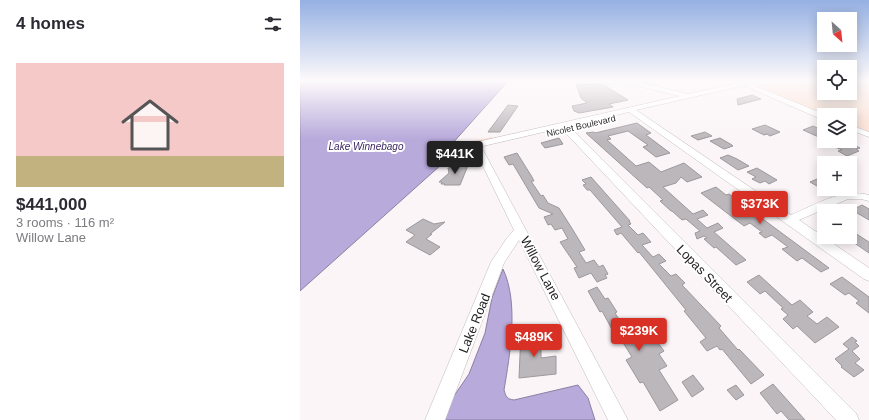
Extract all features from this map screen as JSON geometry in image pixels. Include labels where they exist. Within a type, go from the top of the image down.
[{"type":"street","name":"Nicolet Boulevard","points":[[478,147],[683,100]]},
{"type":"street","points":[[782,100],[817,114]]},
{"type":"street","points":[[633,111],[869,275]]},
{"type":"street","name":"Lopas Street","points":[[564,127],[848,420]]},
{"type":"street","points":[[857,130],[869,135]]},
{"type":"street","name":"Willow Lane","points":[[478,147],[618,420]]},
{"type":"street","points":[[789,220],[846,196],[861,196],[869,198]]},
{"type":"street","name":"Lake Road","points":[[435,420],[498,262],[511,241],[521,231]]},
{"type":"shaded area","points":[[787,100],[869,100],[869,133],[857,128],[857,108],[817,108],[817,112]]},
{"type":"shaded area","points":[[492,137],[493,140],[478,146],[479,155],[442,164],[451,146]]},
{"type":"water","name":"Lake Winnebago","points":[[300,100],[492,100],[451,145],[442,164],[300,291]]},
{"type":"water","points":[[503,269],[508,282],[512,313],[511,345],[504,390],[506,396],[514,400],[578,385],[588,398],[595,420],[442,420],[445,409],[469,374],[485,333],[492,298]]},
{"type":"building","points":[[583,100],[628,100],[609,104],[613,107],[579,113],[574,111],[572,106],[587,103]]},
{"type":"building","points":[[737,100],[759,100],[738,105]]},
{"type":"building","points":[[508,105],[518,106],[500,132],[488,132]]},
{"type":"building","points":[[637,123],[651,133],[646,135],[670,153],[656,157],[643,147],[648,145],[628,131],[608,136],[611,139],[607,140],[636,166],[649,162],[661,172],[684,163],[702,177],[687,182],[681,177],[676,183],[663,187],[693,214],[703,210],[708,215],[697,219],[707,228],[718,223],[723,228],[714,232],[746,260],[736,265],[716,247],[714,248],[704,239],[707,238],[704,236],[697,239],[695,233],[700,231],[686,219],[682,220],[671,211],[660,201],[663,200],[649,187],[647,188],[586,133],[595,133]]},
{"type":"building","points":[[765,125],[780,132],[770,136],[767,134],[764,135],[752,129]]},
{"type":"building","points":[[813,126],[817,128],[817,136],[803,130]]},
{"type":"building","points":[[705,132],[712,136],[698,140],[691,136]]},
{"type":"building","points":[[559,138],[563,144],[545,148],[541,143]]},
{"type":"building","points":[[720,138],[733,146],[724,149],[710,141]]},
{"type":"building","points":[[857,146],[860,148],[856,149],[859,151],[847,156],[838,151],[842,150],[837,148],[857,148]]},
{"type":"building","points":[[517,153],[534,181],[531,181],[541,196],[543,195],[548,203],[559,208],[573,230],[585,250],[579,252],[586,263],[594,260],[599,267],[603,265],[608,274],[605,275],[607,278],[597,282],[591,273],[579,278],[574,268],[577,267],[560,242],[568,239],[562,228],[555,230],[551,224],[548,225],[544,217],[553,214],[539,208],[513,164],[509,165],[504,157]]},
{"type":"building","points":[[728,155],[749,166],[738,170],[720,158]]},
{"type":"building","points":[[469,163],[460,185],[444,185],[445,184],[441,184],[442,182],[439,182],[449,173],[448,168]]},
{"type":"building","points":[[757,168],[777,180],[769,184],[765,181],[760,183],[752,179],[756,177],[747,172]]},
{"type":"building","points":[[591,177],[630,221],[631,224],[628,225],[638,235],[643,233],[651,242],[642,245],[653,257],[659,254],[666,261],[659,264],[671,276],[676,274],[685,283],[682,285],[721,326],[719,328],[738,350],[739,349],[764,375],[751,384],[722,349],[720,350],[717,346],[707,351],[700,342],[706,338],[684,311],[686,310],[639,252],[638,253],[621,233],[617,235],[614,230],[622,227],[590,190],[587,190],[583,185],[586,184],[582,180]]},
{"type":"building","points":[[817,179],[817,186],[810,182]]},
{"type":"building","points":[[716,187],[726,195],[729,194],[829,268],[821,272],[802,258],[797,261],[782,249],[788,247],[772,235],[765,238],[759,233],[762,232],[750,223],[744,226],[701,193]]},
{"type":"building","points":[[862,205],[869,209],[869,220],[857,213],[857,208]]},
{"type":"building","points":[[423,219],[434,224],[445,222],[426,239],[440,247],[430,255],[406,242],[415,235],[406,230]]},
{"type":"building","points":[[857,234],[869,242],[869,253],[856,244]]},
{"type":"building","points":[[759,275],[792,305],[800,300],[813,312],[807,316],[817,324],[827,317],[839,327],[815,343],[797,326],[793,329],[783,319],[788,315],[781,309],[783,308],[765,291],[760,294],[747,282]]},
{"type":"building","points":[[842,277],[869,297],[869,313],[856,303],[859,301],[849,293],[845,295],[830,284]]},
{"type":"building","points":[[597,287],[605,299],[608,298],[624,327],[639,319],[656,344],[658,343],[664,351],[659,354],[667,366],[659,370],[678,400],[660,411],[643,382],[640,383],[626,360],[632,357],[622,341],[619,342],[602,311],[600,312],[588,291]]},
{"type":"building","points":[[533,331],[533,336],[541,335],[541,358],[556,356],[556,374],[519,378],[521,332]]},
{"type":"building","points":[[852,337],[857,341],[855,342],[859,346],[852,351],[860,359],[855,363],[864,370],[854,377],[841,367],[842,366],[835,359],[849,349],[843,344]]},
{"type":"building","points":[[693,375],[704,389],[692,397],[682,382]]},
{"type":"building","points":[[773,384],[805,420],[789,420],[781,411],[777,414],[760,393]]},
{"type":"building","points":[[736,385],[744,395],[736,400],[727,390]]}]
